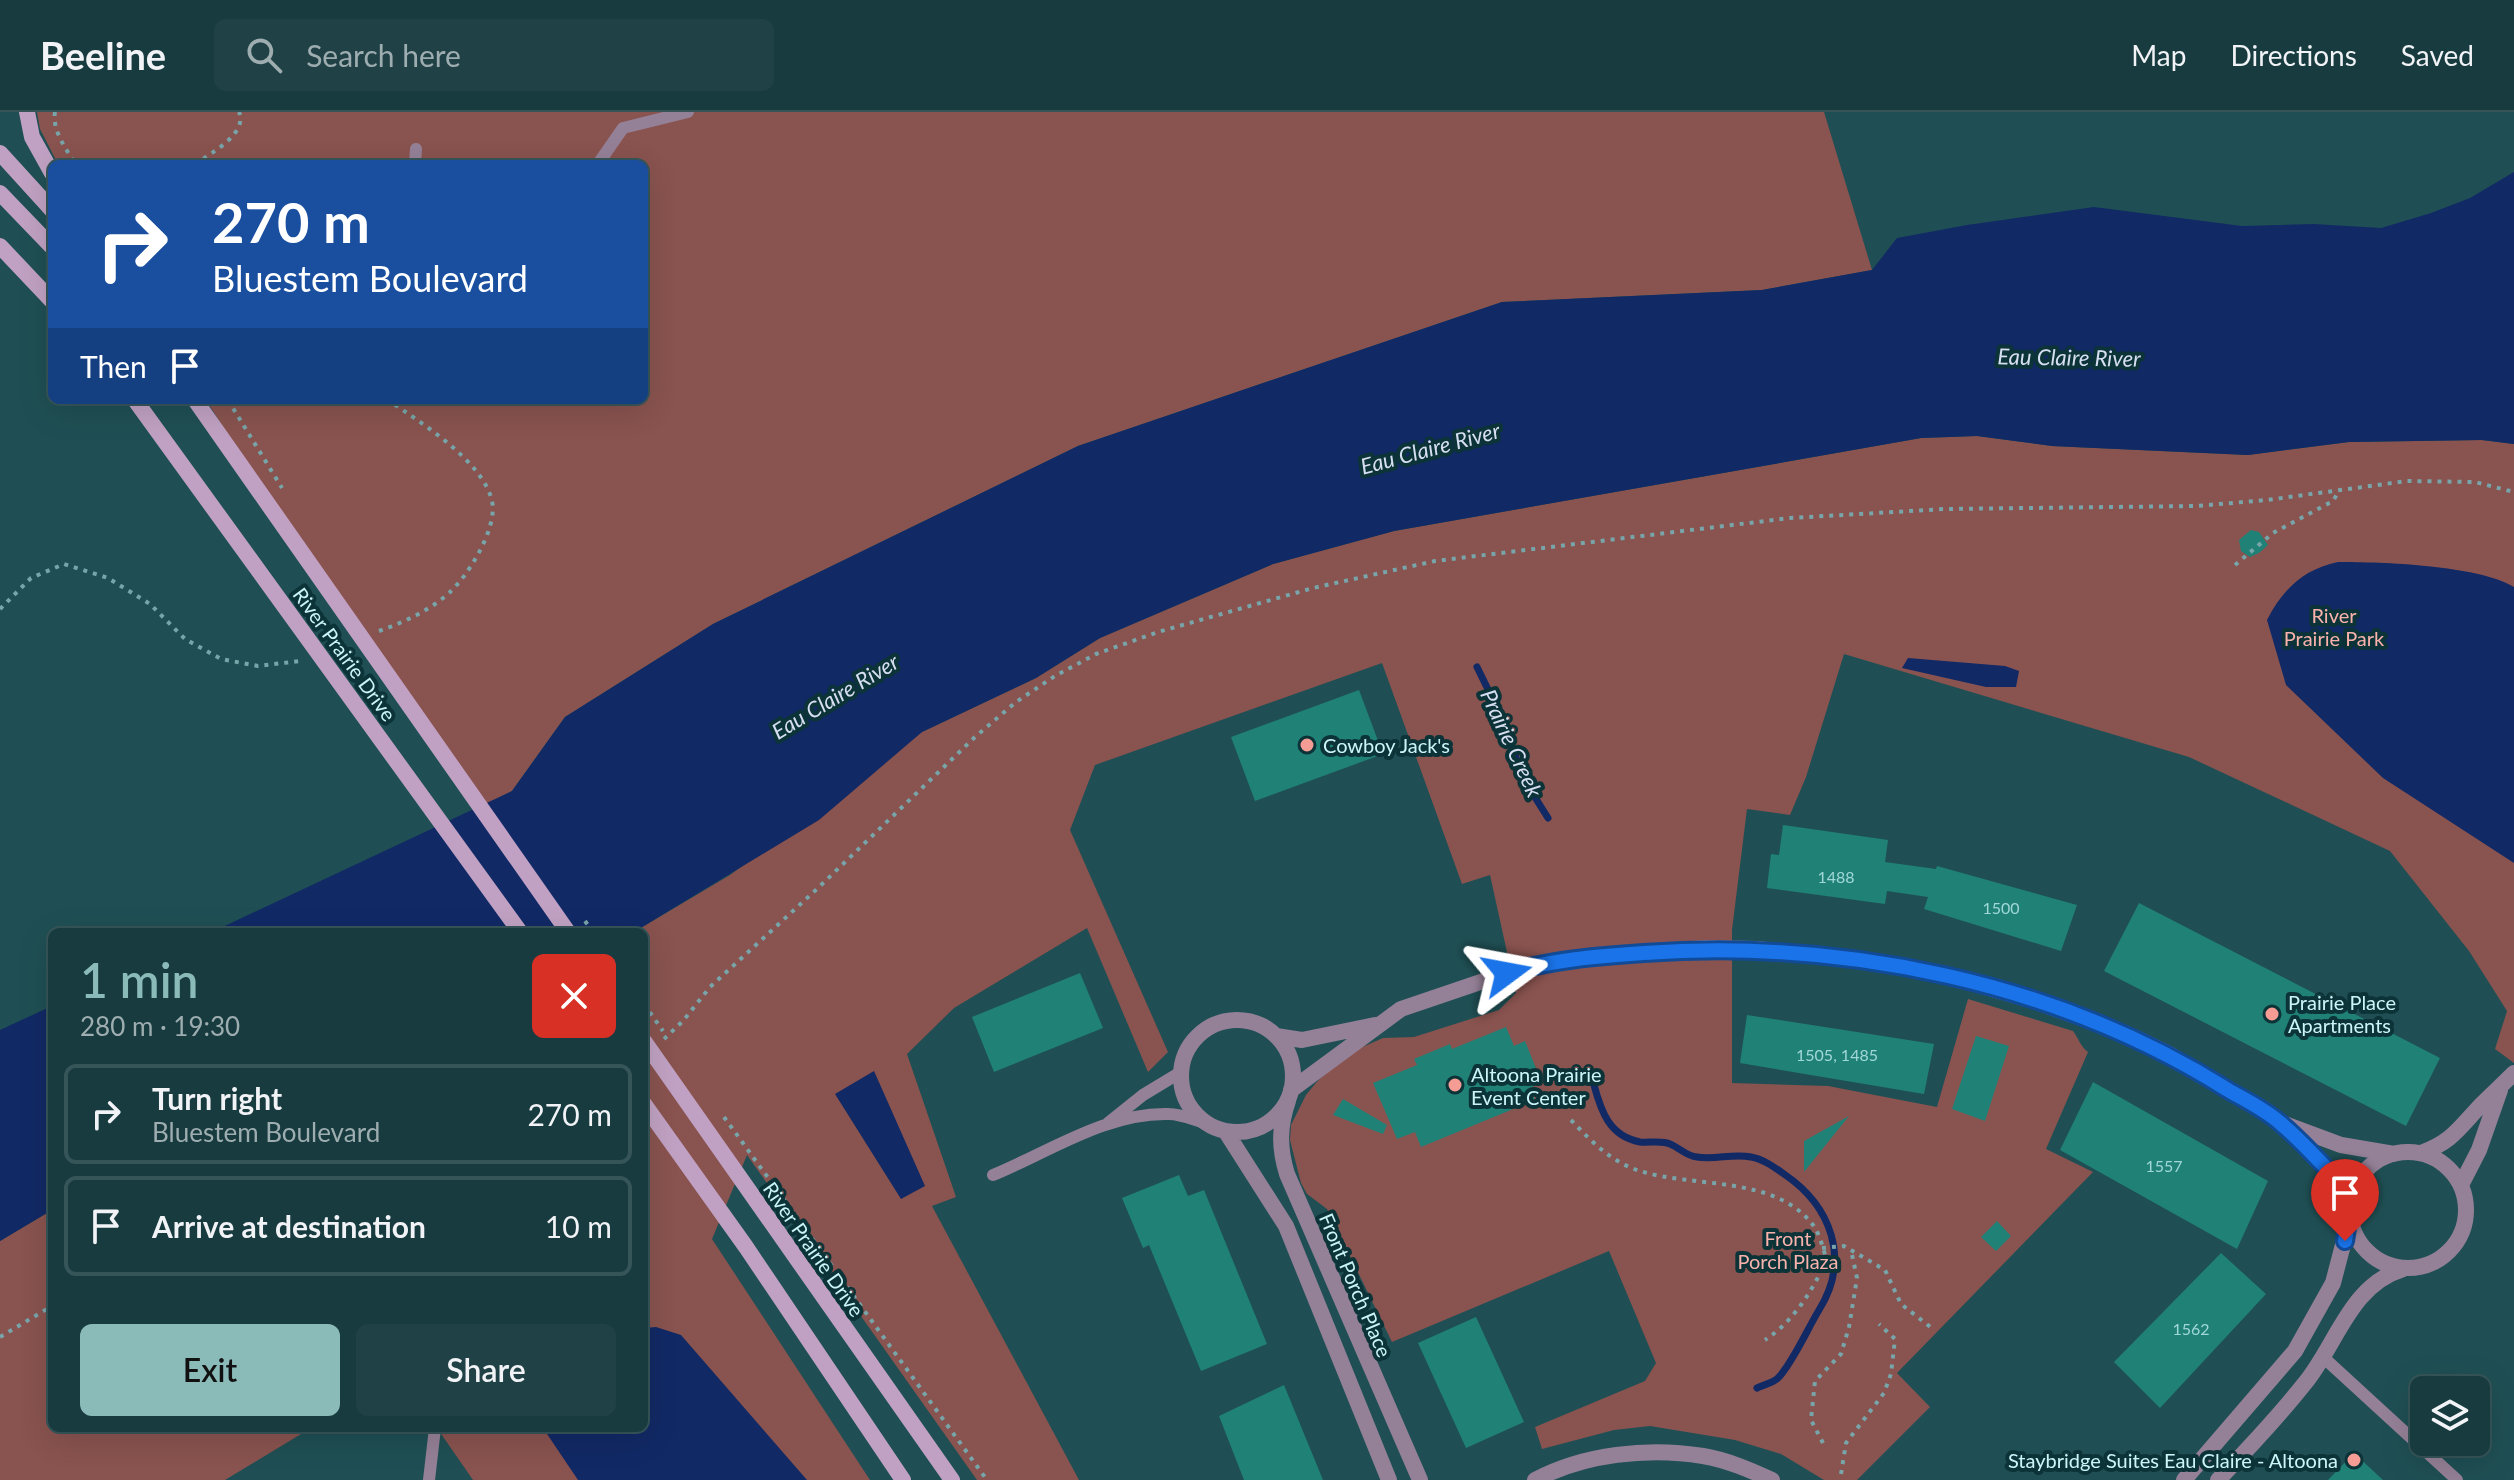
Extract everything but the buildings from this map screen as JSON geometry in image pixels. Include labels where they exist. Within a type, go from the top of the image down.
[{"type":"main road","points":[[27,112],[32,137],[48,166]]},
{"type":"main road","points":[[0,153],[48,206]]},
{"type":"main road","points":[[0,193],[48,243]]},
{"type":"main road","points":[[0,246],[48,297]]},
{"type":"main road","name":"River Prairie Drive","points":[[138,404],[517,928]]},
{"type":"main road","name":"River Prairie Drive","points":[[198,404],[565,928]]},
{"type":"main road","name":"River Prairie Drive","points":[[649,1044],[952,1480]]},
{"type":"main road","points":[[648,1110],[746,1247],[903,1480]]},
{"type":"street","points":[[1381,1024],[1325,1038],[1302,1040],[1276,1036],[1251,1022],[1236,1020],[1219,1023],[1205,1030],[1184,1055],[1181,1086],[1186,1101],[1205,1123],[1226,1132],[1245,1132],[1262,1127],[1277,1116],[1290,1096],[1401,1009],[1507,973],[1552,963],[1707,948],[1814,954],[1883,963],[1944,975],[2031,1000],[2099,1024],[2171,1055],[2279,1122],[2341,1145],[2394,1154],[2421,1153],[2447,1142],[2514,1073]]},
{"type":"street","name":"Front Porch Place","points":[[1276,1036],[1291,1061],[1290,1096],[1283,1115],[1280,1149],[1287,1174],[1420,1480]]},
{"type":"street","points":[[2461,1185],[2479,1150],[2501,1087]]},
{"type":"street","points":[[2279,1122],[2352,1194]]},
{"type":"street","name":"Front Porch Place","points":[[1226,1132],[1286,1226],[1389,1480]]},
{"type":"street","points":[[2218,1480],[2306,1382],[2355,1304],[2390,1273],[2437,1261],[2451,1250],[2461,1236],[2466,1219],[2466,1202],[2461,1185],[2444,1165],[2421,1153]]},
{"type":"street","points":[[2184,1480],[2295,1351],[2333,1283],[2350,1216],[2352,1194],[2361,1176],[2375,1162],[2394,1154]]},
{"type":"street","points":[[2350,1216],[2356,1236],[2367,1252],[2384,1263],[2403,1269]]},
{"type":"street","points":[[1535,1480],[1554,1470],[1587,1460],[1670,1453],[1731,1463],[1772,1480]]},
{"type":"lane","points":[[601,160],[623,128],[688,112]]},
{"type":"lane","points":[[415,160],[416,149]]},
{"type":"lane","points":[[1103,1126],[1143,1095],[1181,1072]]},
{"type":"lane","points":[[993,1175],[1103,1126],[1124,1120],[1172,1113],[1205,1123]]},
{"type":"lane","points":[[2323,1357],[2457,1480]]},
{"type":"lane","points":[[429,1480],[435,1432]]},
{"type":"path","points":[[55,112],[54,121],[73,160]]},
{"type":"path","points":[[201,160],[240,127],[242,120],[239,112]]},
{"type":"path","points":[[231,404],[290,499]]},
{"type":"path","points":[[649,1044],[683,1021],[710,987],[1016,702],[1096,654],[1158,632],[1313,588],[1435,561],[1775,519],[1931,509],[2196,506],[2407,481],[2475,482],[2514,492]]},
{"type":"path","points":[[2235,565],[2273,533],[2333,501],[2340,489]]},
{"type":"path","points":[[1571,1120],[1599,1150],[1639,1171],[1741,1187],[1784,1200],[1814,1226],[1827,1260],[1809,1297],[1781,1329],[1765,1340]]},
{"type":"path","points":[[798,1222],[987,1480]]},
{"type":"path","points":[[1823,1248],[1844,1246],[1885,1270],[1901,1304],[1933,1329]]},
{"type":"path","points":[[1823,1443],[1811,1420],[1815,1381],[1841,1354],[1849,1327],[1857,1278],[1851,1250]]},
{"type":"path","points":[[0,1337],[48,1308]]},
{"type":"path","points":[[1841,1474],[1846,1443],[1884,1393],[1891,1374],[1895,1339],[1879,1324]]},
{"type":"green space","points":[[37,112],[1824,112],[1872,270],[1762,290],[1502,302],[1078,446],[713,624],[565,717],[512,791],[485,806],[253,474],[209,404],[648,404],[648,160],[56,160],[40,129]]},
{"type":"green space","name":"River Prairie Park","points":[[1977,436],[2052,446],[2248,455],[2349,442],[2482,440],[2514,444],[2514,1063],[2495,1049],[2507,1011],[2469,951],[2390,851],[2189,757],[1844,654],[1806,777],[1790,815],[1747,809],[1732,930],[1732,1083],[1828,1086],[1937,1107],[1968,999],[2073,1031],[2088,1052],[2046,1149],[2093,1172],[1897,1373],[1930,1407],[1857,1480],[1824,1480],[1781,1454],[1735,1440],[1650,1426],[1614,1430],[1542,1449],[1535,1427],[1645,1381],[1656,1363],[1609,1251],[1392,1342],[1327,1209],[1307,1194],[1301,1183],[1290,1140],[1291,1125],[1306,1095],[1332,1066],[1358,1049],[1383,1038],[1414,1037],[1499,1010],[1516,993],[1490,875],[1462,884],[1382,663],[1095,765],[1070,830],[1168,1052],[1148,1072],[1087,928],[954,1008],[907,1054],[956,1197],[932,1206],[1079,1480],[977,1480],[747,1155],[712,1239],[870,1480],[473,1480],[440,1432],[648,1432],[648,928],[641,928],[730,875],[922,732],[1036,678],[1100,638],[1273,564],[1394,531],[1921,438]]},
{"type":"green space","points":[[48,1212],[48,1432],[304,1432],[225,1480],[0,1480],[0,1241]]},
{"type":"water","name":"Eau Claire River","points":[[2514,172],[2514,444],[2482,440],[2349,442],[2248,455],[2052,446],[1977,436],[1921,438],[1394,531],[1273,564],[1100,638],[1036,678],[922,732],[819,820],[641,928],[221,928],[512,791],[565,717],[713,624],[1078,446],[1502,302],[1762,290],[1872,270],[1897,238],[2094,207],[2242,226],[2314,224],[2381,228],[2470,198]]},
{"type":"water","points":[[2338,562],[2454,569],[2514,587],[2514,863],[2383,778],[2286,685],[2267,620],[2280,599],[2296,582],[2315,570]]},
{"type":"water","points":[[1908,658],[2005,666],[2019,671],[2016,687],[1986,687],[1902,668]]},
{"type":"water","points":[[48,1008],[48,1212],[0,1241],[0,1030]]},
{"type":"water","points":[[874,1071],[925,1186],[901,1199],[835,1094]]},
{"type":"water","points":[[648,1328],[681,1335],[807,1480],[578,1480],[546,1432],[648,1432]]},
{"type":"waterway","name":"Prairie Creek","points":[[1477,667],[1502,718],[1523,778],[1548,818]]},
{"type":"waterway","name":"Prairie Creek","points":[[1594,1085],[1608,1121],[1629,1139],[1667,1143],[1693,1156],[1745,1156],[1760,1160],[1800,1187],[1824,1218],[1834,1253],[1834,1272],[1829,1291],[1783,1372],[1776,1380],[1757,1388]]},
{"type":"place","name":"Cowboy Jack's","points":[[1307,745]]},
{"type":"place","name":"Prairie Place Apartments","points":[[2272,1014]]},
{"type":"place","name":"Altoona Prairie Event Center","points":[[1455,1085]]},
{"type":"place","name":"Staybridge Suites Eau Claire - Altoona","points":[[2354,1460]]},
{"type":"route","points":[[1507,973],[1552,963],[1621,954],[1707,948],[1758,949],[1883,963],[1944,975],[2031,1000],[2134,1037],[2171,1055],[2279,1122],[2352,1194],[2345,1241]]},
{"type":"park label","name":"Front Porch Plaza","points":[[1788,1250]]}]
